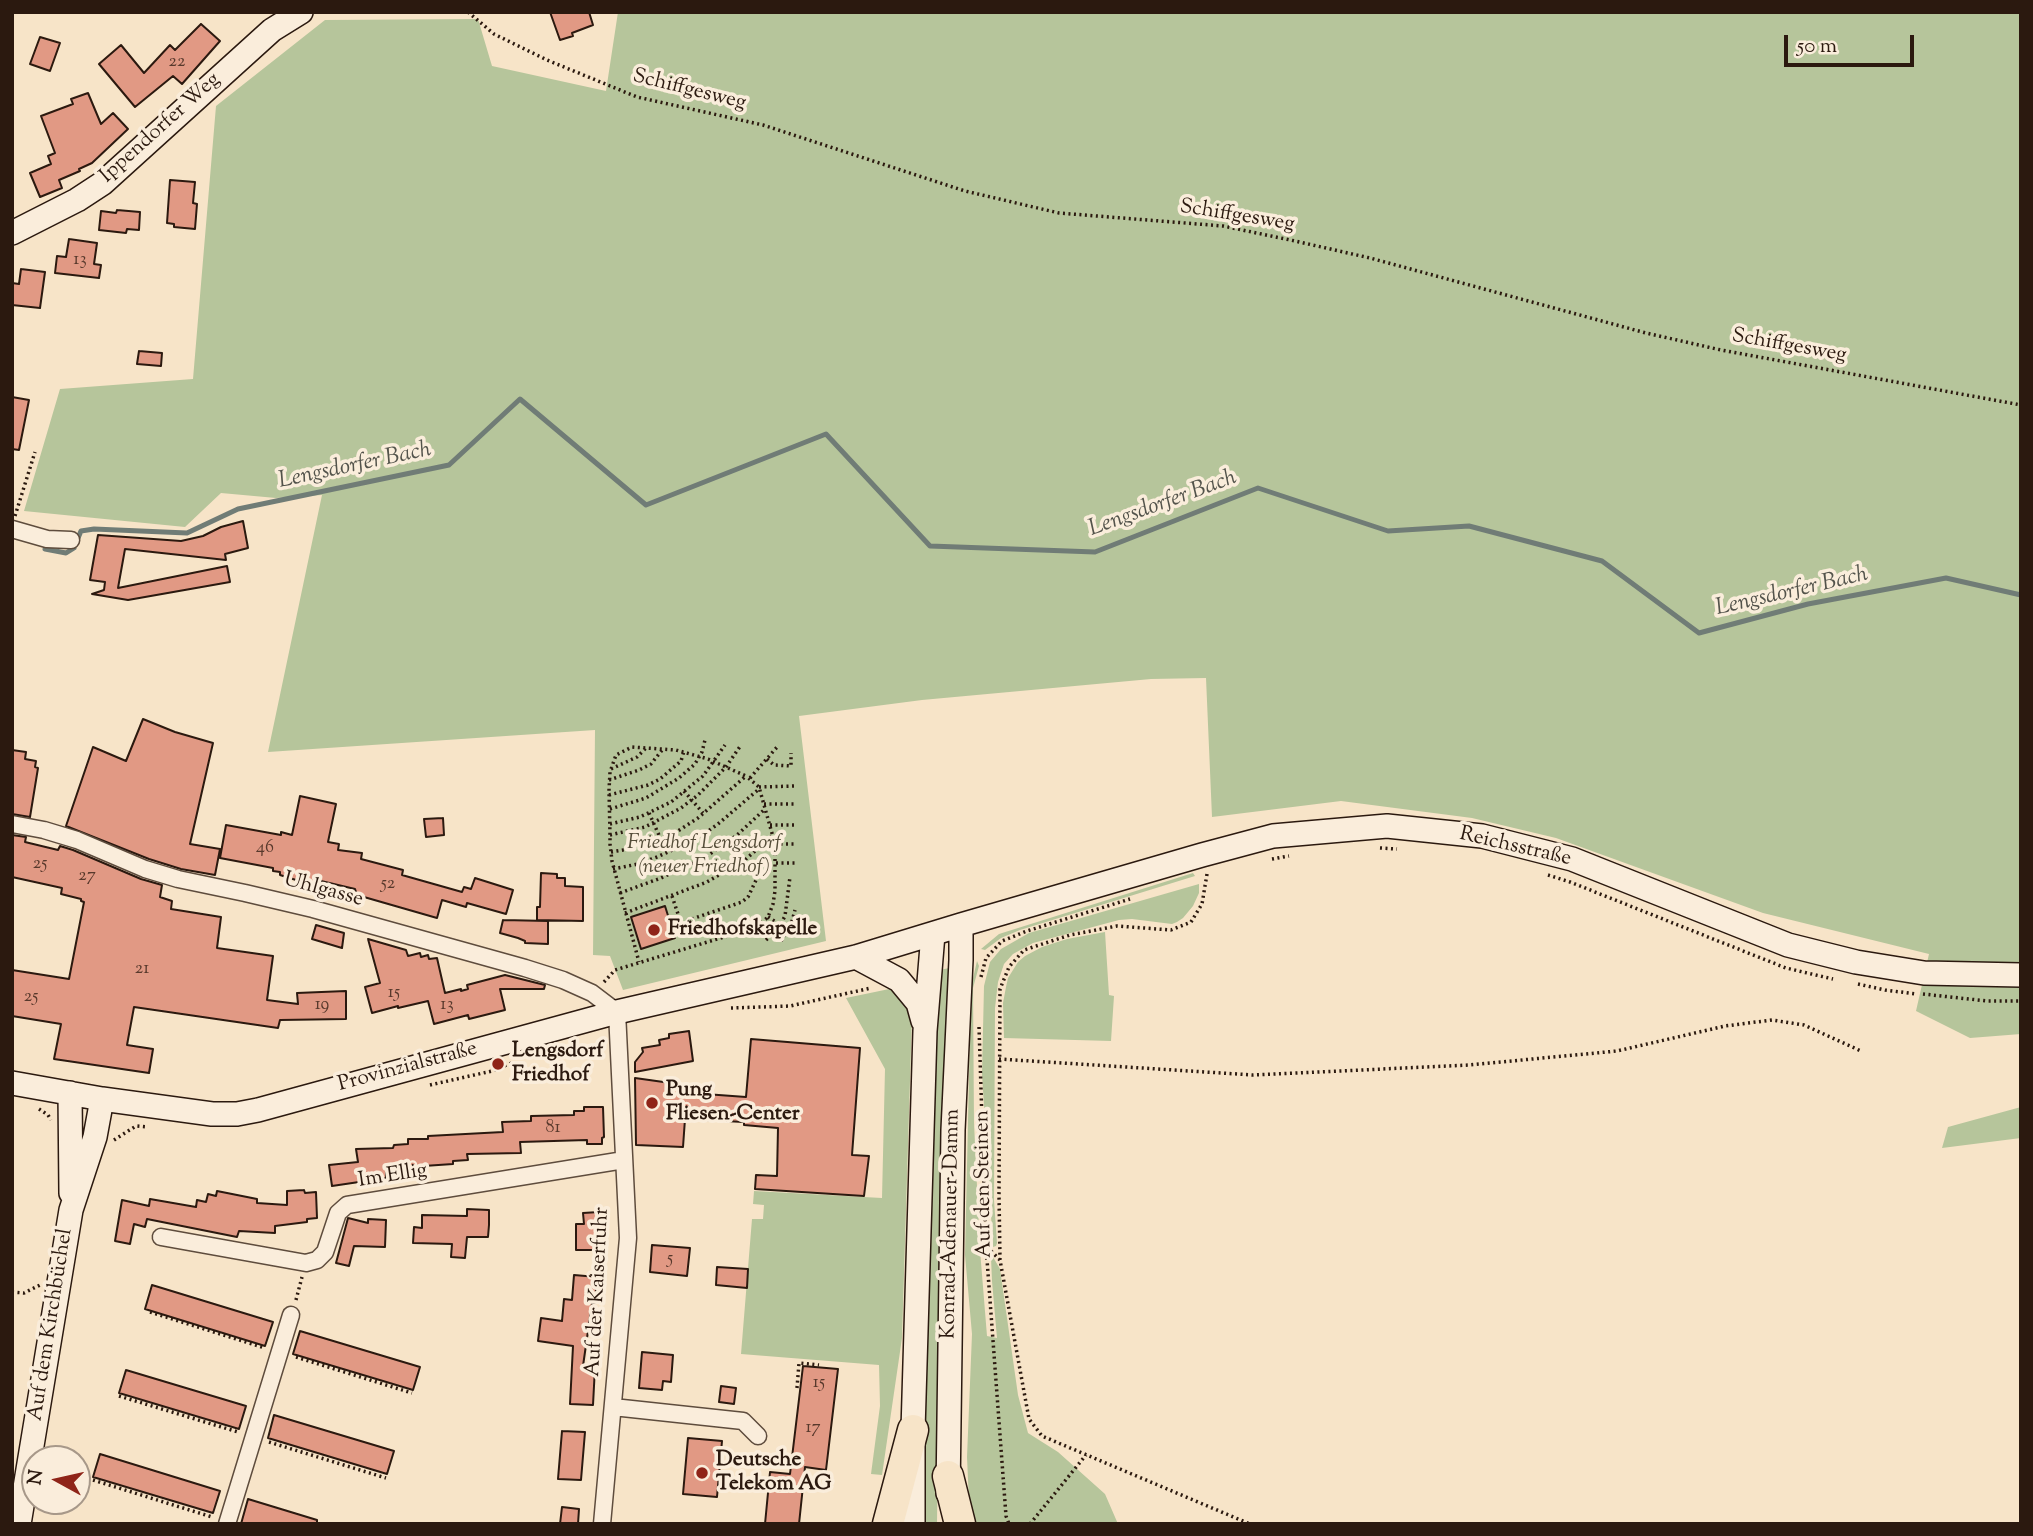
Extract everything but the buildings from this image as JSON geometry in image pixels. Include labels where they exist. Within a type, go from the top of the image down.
[{"type":"highway","points":[[888,1524],[913,1430]]},
{"type":"highway","points":[[948,1476],[960,1524]]},
{"type":"main road","name":"Ippendorfer Weg","points":[[12,233],[77,200],[103,183],[272,30],[301,12]]},
{"type":"main road","name":"Reichsstraße","points":[[961,925],[1205,864],[1273,836],[1387,826],[1482,836],[1572,859],[1788,945],[1856,962],[1924,973],[2021,975]]},
{"type":"main road","name":"Provinzialstraße","points":[[12,1083],[102,1099],[212,1114],[237,1114],[617,1012],[856,957],[961,925]]},
{"type":"main road","name":"Konrad-Adenauer-Damm","points":[[948,1524],[953,1130],[961,925]]},
{"type":"main road","name":"Konrad-Adenauer-Damm","points":[[913,1524],[913,1430],[925,1031],[933,934]]},
{"type":"main road","points":[[856,957],[899,980],[918,1003],[925,1031]]},
{"type":"main road","name":"Auf dem Kirchbüchel","points":[[70,1093],[71,1210]]},
{"type":"main road","name":"Auf dem Kirchbüchel","points":[[19,1524],[71,1210],[95,1137],[102,1099]]},
{"type":"street","points":[[12,527],[47,540],[71,540]]},
{"type":"street","name":"Uhlgasse","points":[[12,824],[77,840],[145,869],[178,879],[313,909],[525,968],[592,993],[617,1012]]},
{"type":"street","name":"Auf der Kaiserfuhr","points":[[602,1524],[628,1238],[617,1012]]},
{"type":"street","name":"Im Ellig","points":[[306,1264],[317,1260],[325,1251],[338,1213],[347,1205],[624,1160]]},
{"type":"street","points":[[161,1237],[306,1264]]},
{"type":"street","points":[[228,1523],[291,1315]]},
{"type":"street","name":"Auf der Kaiserfuhr","points":[[612,1406],[743,1421],[758,1436]]},
{"type":"path","name":"Schiffgesweg","points":[[468,12],[494,34],[547,60],[637,97],[763,125],[965,191],[1059,213],[1223,226],[1370,258],[1671,339],[1771,360],[2021,405]]},
{"type":"path","points":[[12,527],[35,452]]},
{"type":"path","points":[[610,809],[633,803],[679,778],[695,764],[705,740]]},
{"type":"path","points":[[610,824],[649,813],[671,802],[703,776],[725,745]]},
{"type":"path","points":[[610,835],[654,824],[691,800],[726,767],[741,745]]},
{"type":"path","points":[[611,852],[641,847],[678,831],[748,777],[778,746]]},
{"type":"path","points":[[615,970],[757,928],[768,917],[774,904],[775,844],[759,788],[748,777],[684,751],[632,747],[617,755],[611,769],[609,795],[613,869],[639,962]]},
{"type":"path","points":[[611,769],[627,762],[647,747]]},
{"type":"path","points":[[609,780],[651,764],[664,748]]},
{"type":"path","points":[[609,795],[648,785],[660,779],[681,761],[684,751]]},
{"type":"path","points":[[767,759],[774,765],[790,766],[791,753]]},
{"type":"path","points":[[613,869],[638,864],[697,839],[759,788],[795,786]]},
{"type":"path","points":[[684,791],[703,813]]},
{"type":"path","points":[[620,893],[707,856],[736,836],[765,806],[794,804]]},
{"type":"path","points":[[649,813],[667,853]]},
{"type":"path","points":[[770,825],[795,825]]},
{"type":"path","points":[[625,913],[724,873],[747,859],[773,835]]},
{"type":"path","points":[[775,844],[794,845]]},
{"type":"path","points":[[1376,848],[1398,849]]},
{"type":"path","points":[[1265,860],[1301,855]]},
{"type":"path","points":[[758,876],[753,871],[755,863],[764,862],[768,868]]},
{"type":"path","points":[[671,926],[742,902],[748,897],[758,876],[765,874],[768,868],[796,863]]},
{"type":"path","points":[[1194,878],[1205,864]]},
{"type":"path","name":"Auf den Steinen","points":[[1205,864],[1202,904],[1191,922],[1171,929],[1116,926],[1070,935],[1024,950],[1009,967],[1000,989],[1000,1260],[1029,1419],[1042,1436],[1250,1524]]},
{"type":"path","points":[[1546,874],[1786,968],[1836,979]]},
{"type":"path","points":[[766,940],[785,916],[790,877]]},
{"type":"path","points":[[672,896],[681,923]]},
{"type":"path","points":[[979,984],[986,958],[1002,941],[1130,898]]},
{"type":"path","points":[[781,941],[789,930],[795,910]]},
{"type":"path","points":[[768,917],[789,930]]},
{"type":"path","points":[[728,1008],[790,1006],[892,984],[899,980]]},
{"type":"path","points":[[1848,982],[1911,993],[1987,1001],[2021,1001]]},
{"type":"path","points":[[999,1059],[1253,1075],[1456,1065],[1616,1051],[1725,1026],[1772,1020],[1804,1025],[1861,1051]]},
{"type":"path","points":[[979,1024],[986,1246],[1006,1516],[1009,1524]]},
{"type":"path","points":[[986,1246],[1000,1260]]},
{"type":"path","points":[[291,1315],[306,1264]]},
{"type":"path","points":[[150,1312],[412,1393]]},
{"type":"path","points":[[797,1388],[799,1363],[819,1365]]},
{"type":"path","points":[[119,1396],[386,1478]]},
{"type":"path","points":[[1030,1524],[1086,1455]]},
{"type":"path","points":[[93,1480],[228,1523]]},
{"type":"green space","name":"Friedhof Lengsdorf (neuer Friedhof)","points":[[618,12],[2021,12],[2021,1034],[1970,1038],[1916,1011],[1929,954],[1763,913],[1556,838],[1472,818],[1341,801],[1212,817],[1206,678],[1151,679],[922,700],[799,716],[826,941],[623,990],[610,956],[593,955],[595,730],[268,752],[322,495],[276,498],[221,493],[185,527],[24,511],[60,389],[193,379],[216,106],[325,20],[478,19],[492,66],[606,91]]},
{"type":"green space","points":[[1193,873],[1195,876],[1020,930],[1001,938],[985,950],[981,949],[999,934]]},
{"type":"green space","points":[[1199,884],[1199,893],[1193,906],[1177,922],[1172,924],[1119,920],[1033,943],[1013,954],[1004,964],[998,982],[995,1008],[994,1200],[997,1243],[993,1247],[982,1074],[984,986],[990,962],[1001,949],[1029,933]]},
{"type":"green space","points":[[1105,932],[1109,995],[1114,996],[1111,1041],[1004,1038],[1003,1003],[1008,978],[1018,962],[1042,947]]},
{"type":"green space","points":[[977,961],[979,966],[973,988],[974,1123],[987,1336],[997,1338],[992,1281],[993,1257],[1000,1269],[1018,1395],[1028,1433],[1058,1452],[1105,1494],[1118,1524],[970,1524],[967,1457],[972,1334],[965,1255],[971,987]]},
{"type":"green space","points":[[949,968],[937,1524],[924,1524],[926,1328],[936,971]]},
{"type":"green space","points":[[894,988],[903,998],[912,1016],[902,1338],[882,1475],[871,1474],[880,1406],[879,1365],[741,1354],[752,1219],[763,1219],[764,1205],[753,1204],[754,1191],[882,1198],[885,1069],[846,998]]},
{"type":"green space","points":[[2021,1107],[2021,1138],[1942,1148],[1948,1127]]},
{"type":"waterway","name":"Lengsdorfer Bach","points":[[78,538],[81,531],[94,529],[187,533],[238,509],[449,465],[520,399],[646,505],[826,434],[930,546],[1095,552],[1258,488],[1388,531],[1469,526],[1602,561],[1699,633],[1808,604],[1946,578],[2021,595]]},
{"type":"waterway","name":"Lengsdorfer Bach","points":[[45,549],[66,553],[74,548]]},
{"type":"place","name":"Friedhofskapelle","points":[[654,930]]},
{"type":"place","name":"Lengsdorf Friedhof","points":[[498,1064]]},
{"type":"place","name":"Pung Fliesen-Center","points":[[652,1103]]},
{"type":"place","name":"Deutsche Telekom AG","points":[[702,1473]]}]
